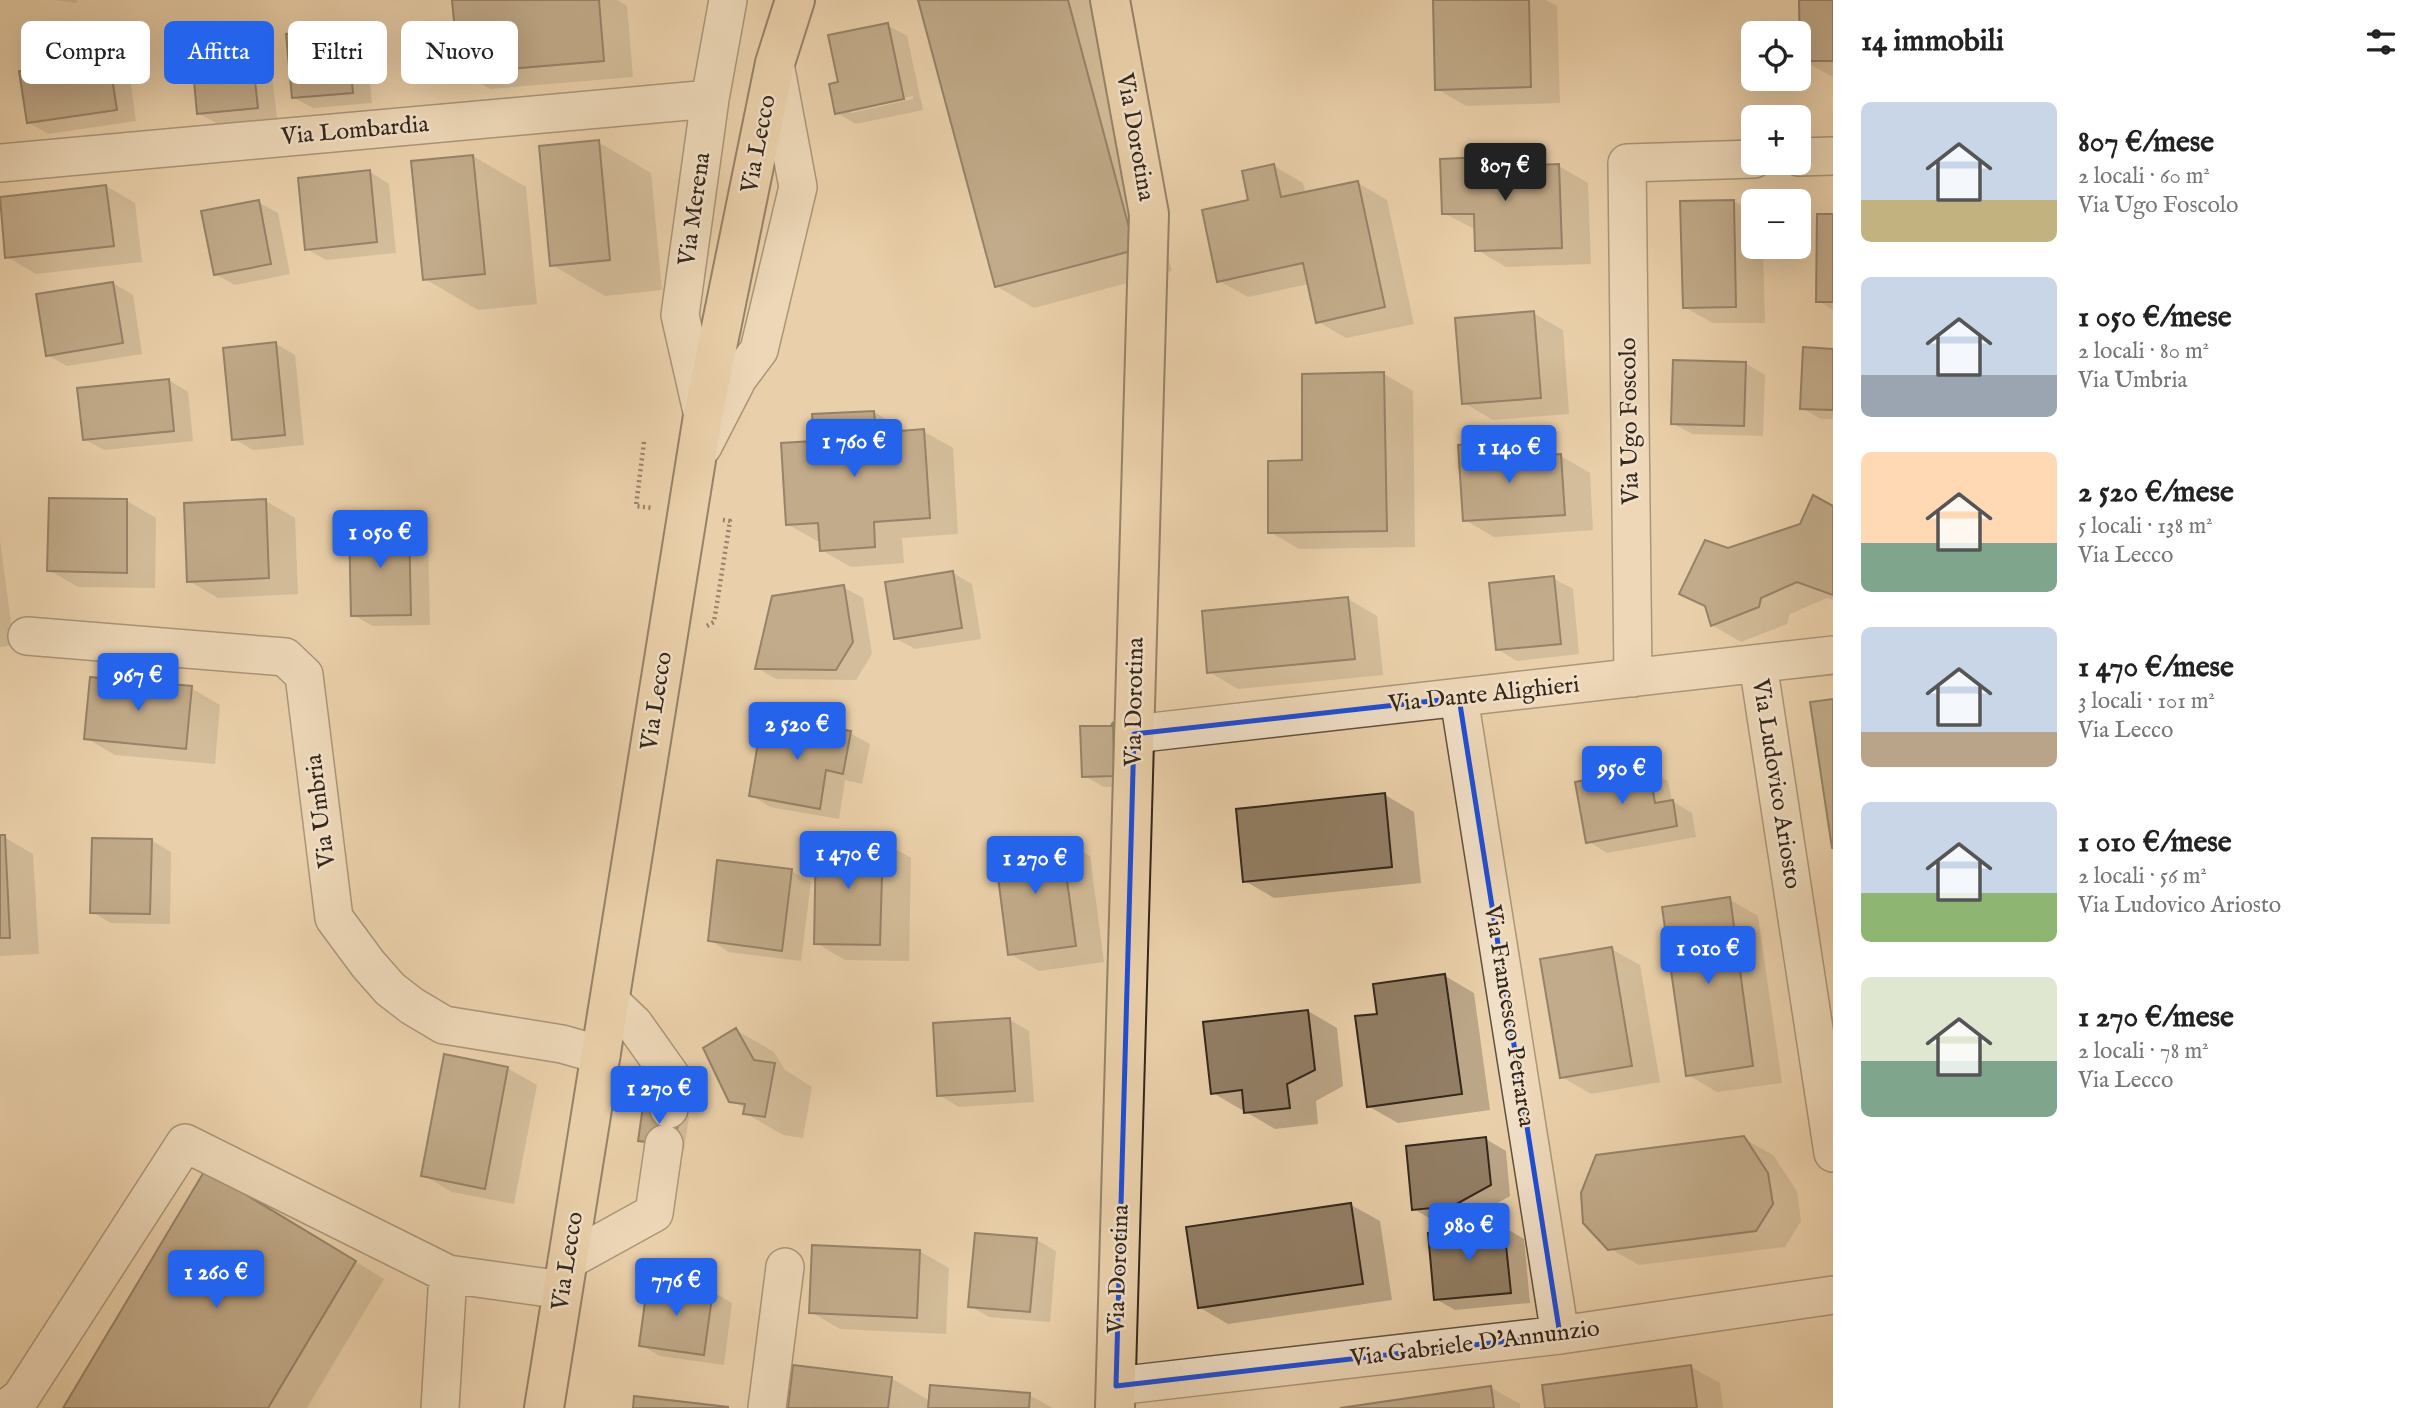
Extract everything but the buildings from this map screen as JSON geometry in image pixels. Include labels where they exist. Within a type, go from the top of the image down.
[{"type":"main road","name":"Via Lecco","points":[[544,1408],[696,459],[775,63],[795,0]]},
{"type":"main road","name":"Via Dorotina","points":[[1110,0],[1149,215],[1115,1397]]},
{"type":"street","name":"Via Merena","points":[[704,416],[680,315],[710,99],[728,0]]},
{"type":"street","points":[[696,459],[738,378],[759,349],[798,187],[775,63]]},
{"type":"street","name":"Via Lombardia","points":[[0,163],[710,99]]},
{"type":"street","points":[[1811,157],[1833,156]]},
{"type":"street","name":"Via Ugo Foscolo","points":[[1633,678],[1627,163],[1741,159]]},
{"type":"street","name":"Via Umbria","points":[[27,636],[285,657],[304,675],[334,918],[368,964],[390,989],[444,1025],[562,1044],[601,1055]]},
{"type":"street","name":"Via Dante Alighieri","points":[[1134,734],[1833,655]]},
{"type":"street","name":"Via Ludovico Ariosto","points":[[1758,664],[1833,1153]]},
{"type":"street","name":"Via Francesco Petrarca","points":[[1459,698],[1560,1335]]},
{"type":"street","points":[[7,1408],[22,1397],[185,1143],[448,1274],[565,1275],[654,1213],[673,1079],[634,1024],[610,1001]]},
{"type":"street","points":[[767,1408],[785,1267]]},
{"type":"street","points":[[440,1408],[448,1274]]},
{"type":"street","name":"Via Gabriele D'Annunzio","points":[[1115,1397],[1833,1295]]},
{"type":"path","points":[[636,506],[644,442]]},
{"type":"path","points":[[719,584],[730,521]]},
{"type":"highlighted area","points":[[1459,698],[1560,1335],[1116,1386],[1134,734]]}]
